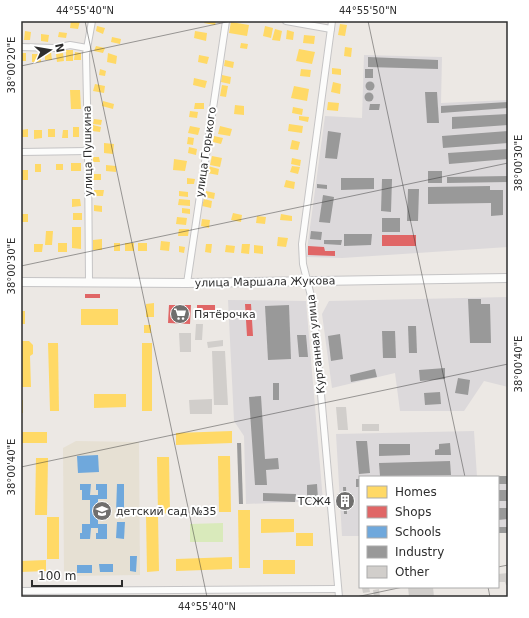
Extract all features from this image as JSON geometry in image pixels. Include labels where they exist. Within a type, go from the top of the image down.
[{"type":"main road","name":"улица Маршала Жукова","points":[[21,282],[187,283],[508,278]]},
{"type":"street","name":"улица Пушкина","points":[[89,282],[86,54],[92,21]]},
{"type":"street","name":"улица Горького","points":[[187,283],[226,21]]},
{"type":"street","points":[[286,21],[331,29]]},
{"type":"street","name":"Курганная улица","points":[[332,21],[302,244],[303,264],[313,304],[338,597]]},
{"type":"street","points":[[21,47],[55,48],[70,45],[87,48]]},
{"type":"street","points":[[21,152],[88,151]]},
{"type":"street","points":[[21,591],[338,589]]},
{"type":"shaded area","points":[[364,55],[442,57],[441,103],[508,100],[508,247],[342,258],[306,257],[325,116],[362,118]]},
{"type":"shaded area","points":[[508,297],[508,387],[484,381],[464,411],[400,411],[395,373],[332,388],[322,314],[329,301]]},
{"type":"shaded area","points":[[228,300],[306,301],[323,501],[246,504],[244,436],[234,421]]},
{"type":"shaded area","points":[[474,431],[477,476],[359,476],[359,536],[342,536],[336,434]]},
{"type":"shaded area","name":"детский сад №35","points":[[76,441],[139,442],[140,575],[64,576],[63,448]]},
{"type":"shaded area","points":[[499,476],[508,476],[508,533],[499,533]]},
{"type":"green space","points":[[223,523],[223,542],[190,542],[190,524]]},
{"type":"building: Homes","points":[[71,21],[80,21],[78,29],[70,28]]},
{"type":"building: Homes","points":[[205,21],[216,21],[215,25],[204,23]]},
{"type":"building: Homes","points":[[231,22],[249,25],[247,36],[229,33]]},
{"type":"building: Homes","points":[[340,24],[347,25],[345,36],[338,35]]},
{"type":"building: Homes","points":[[97,26],[105,28],[103,34],[96,31]]},
{"type":"building: Homes","points":[[265,26],[273,28],[271,38],[263,36]]},
{"type":"building: Homes","points":[[275,29],[282,31],[280,41],[272,40]]},
{"type":"building: Homes","points":[[287,30],[294,32],[293,40],[286,39]]},
{"type":"building: Homes","points":[[25,31],[31,32],[30,40],[24,40]]},
{"type":"building: Homes","points":[[195,31],[207,33],[206,41],[194,38]]},
{"type":"building: Homes","points":[[59,32],[67,33],[66,38],[58,37]]},
{"type":"building: Homes","points":[[41,34],[49,35],[48,42],[41,41]]},
{"type":"building: Homes","points":[[304,35],[315,36],[314,44],[303,43]]},
{"type":"building: Homes","points":[[112,37],[121,39],[120,44],[111,42]]},
{"type":"building: Homes","points":[[241,43],[248,44],[247,49],[240,48]]},
{"type":"building: Homes","points":[[96,46],[105,48],[103,53],[94,51]]},
{"type":"building: Homes","points":[[345,47],[352,48],[351,57],[344,56]]},
{"type":"building: Homes","points":[[299,49],[315,52],[312,64],[296,61]]},
{"type":"building: Homes","points":[[66,50],[73,50],[73,61],[66,61]]},
{"type":"building: Homes","points":[[45,52],[51,52],[52,60],[45,60]]},
{"type":"building: Homes","points":[[75,52],[81,53],[81,60],[74,60]]},
{"type":"building: Homes","points":[[21,53],[26,53],[26,61],[21,61]]},
{"type":"building: Homes","points":[[63,53],[64,61],[57,62],[56,54]]},
{"type":"building: Homes","points":[[108,53],[117,56],[116,64],[107,62]]},
{"type":"building: Homes","points":[[32,54],[41,54],[41,62],[32,62]]},
{"type":"building: Homes","points":[[199,55],[209,57],[207,64],[198,62]]},
{"type":"building: Homes","points":[[225,60],[234,62],[233,68],[224,66]]},
{"type":"building: Homes","points":[[332,68],[341,69],[341,75],[332,74]]},
{"type":"building: Homes","points":[[100,69],[106,71],[105,76],[99,75]]},
{"type":"building: Homes","points":[[301,69],[311,70],[310,77],[300,76]]},
{"type":"building: Homes","points":[[222,75],[231,77],[230,84],[221,82]]},
{"type":"building: Homes","points":[[194,78],[207,81],[205,88],[193,85]]},
{"type":"building: Homes","points":[[333,82],[341,84],[340,94],[331,92]]},
{"type":"building: Homes","points":[[95,84],[105,86],[104,93],[93,91]]},
{"type":"building: Homes","points":[[222,85],[228,86],[226,97],[220,96]]},
{"type":"building: Homes","points":[[294,86],[309,89],[307,101],[291,98]]},
{"type":"building: Homes","points":[[70,90],[80,90],[81,109],[71,109]]},
{"type":"building: Homes","points":[[103,101],[114,104],[113,109],[102,106]]},
{"type":"building: Homes","points":[[328,102],[339,103],[338,111],[327,110]]},
{"type":"building: Homes","points":[[195,103],[204,103],[204,109],[194,109]]},
{"type":"building: Homes","points":[[235,105],[244,106],[244,115],[234,114]]},
{"type":"building: Homes","points":[[293,107],[303,109],[302,115],[292,113]]},
{"type":"building: Homes","points":[[190,111],[198,112],[197,118],[189,117]]},
{"type":"building: Homes","points":[[299,116],[309,117],[308,122],[299,120]]},
{"type":"building: Homes","points":[[94,119],[102,120],[101,125],[93,124]]},
{"type":"building: Homes","points":[[289,124],[303,126],[302,133],[288,131]]},
{"type":"building: Homes","points":[[93,125],[101,127],[100,132],[92,131]]},
{"type":"building: Homes","points":[[190,126],[200,128],[198,135],[188,133]]},
{"type":"building: Homes","points":[[220,126],[232,129],[230,136],[218,134]]},
{"type":"building: Homes","points":[[73,127],[79,127],[79,137],[73,137]]},
{"type":"building: Homes","points":[[28,129],[28,137],[21,137],[21,130]]},
{"type":"building: Homes","points":[[48,129],[55,129],[55,137],[48,137]]},
{"type":"building: Homes","points":[[34,130],[42,130],[42,138],[34,139]]},
{"type":"building: Homes","points":[[63,130],[68,130],[68,138],[62,138]]},
{"type":"building: Homes","points":[[214,136],[223,138],[221,144],[213,142]]},
{"type":"building: Homes","points":[[188,137],[194,138],[193,145],[187,144]]},
{"type":"building: Homes","points":[[292,140],[300,142],[298,150],[290,149]]},
{"type":"building: Homes","points":[[104,143],[114,144],[113,154],[104,153]]},
{"type":"building: Homes","points":[[189,147],[197,149],[196,155],[188,153]]},
{"type":"building: Homes","points":[[212,156],[222,158],[220,167],[210,165]]},
{"type":"building: Homes","points":[[93,157],[99,157],[100,162],[93,162]]},
{"type":"building: Homes","points":[[292,158],[301,160],[300,166],[291,164]]},
{"type":"building: Homes","points":[[174,159],[187,161],[185,171],[173,170]]},
{"type":"building: Homes","points":[[71,163],[81,163],[81,171],[71,171]]},
{"type":"building: Homes","points":[[35,164],[41,164],[41,172],[35,172]]},
{"type":"building: Homes","points":[[56,164],[63,164],[63,170],[56,170]]},
{"type":"building: Homes","points":[[106,165],[116,166],[116,172],[106,171]]},
{"type":"building: Homes","points":[[208,166],[219,169],[218,175],[207,173]]},
{"type":"building: Homes","points":[[292,166],[300,167],[298,174],[290,172]]},
{"type":"building: Homes","points":[[21,170],[28,170],[28,180],[21,180]]},
{"type":"building: Homes","points":[[93,174],[101,174],[101,180],[93,180]]},
{"type":"building: Homes","points":[[187,178],[195,179],[194,184],[187,184]]},
{"type":"building: Homes","points":[[286,180],[295,182],[294,189],[284,187]]},
{"type":"building: Homes","points":[[92,190],[104,190],[103,196],[92,196]]},
{"type":"building: Homes","points":[[179,191],[188,192],[188,197],[179,196]]},
{"type":"building: Homes","points":[[206,191],[215,193],[214,199],[205,197]]},
{"type":"building: Homes","points":[[72,199],[80,199],[81,206],[72,207]]},
{"type":"building: Homes","points":[[179,199],[190,200],[190,206],[178,205]]},
{"type":"building: Homes","points":[[204,199],[212,201],[211,208],[202,206]]},
{"type":"building: Homes","points":[[94,205],[102,206],[102,212],[94,211]]},
{"type":"building: Homes","points":[[182,208],[190,209],[190,214],[182,213]]},
{"type":"building: Homes","points":[[73,213],[82,213],[82,220],[73,220]]},
{"type":"building: Homes","points":[[233,213],[242,215],[241,222],[231,220]]},
{"type":"building: Homes","points":[[21,214],[28,214],[28,222],[21,222]]},
{"type":"building: Homes","points":[[281,214],[292,216],[292,221],[280,220]]},
{"type":"building: Homes","points":[[257,216],[266,217],[265,224],[256,223]]},
{"type":"building: Homes","points":[[177,217],[187,218],[186,225],[176,224]]},
{"type":"building: Homes","points":[[202,219],[210,220],[209,228],[201,226]]},
{"type":"building: Homes","points":[[72,227],[81,227],[81,249],[72,248]]},
{"type":"building: Homes","points":[[179,229],[189,229],[188,236],[178,236]]},
{"type":"building: Homes","points":[[46,231],[53,231],[52,245],[45,245]]},
{"type":"building: Homes","points":[[278,237],[288,238],[286,247],[277,246]]},
{"type":"building: Homes","points":[[102,239],[102,250],[93,250],[93,240]]},
{"type":"building: Homes","points":[[161,241],[170,242],[169,251],[160,250]]},
{"type":"building: Homes","points":[[58,243],[67,243],[67,252],[58,252]]},
{"type":"building: Homes","points":[[114,243],[120,243],[120,251],[114,251]]},
{"type":"building: Homes","points":[[125,243],[134,243],[134,251],[125,251]]},
{"type":"building: Homes","points":[[138,243],[147,243],[147,251],[138,251]]},
{"type":"building: Homes","points":[[34,244],[43,244],[42,252],[34,252]]},
{"type":"building: Homes","points":[[206,244],[212,244],[211,253],[205,252]]},
{"type":"building: Homes","points":[[242,244],[250,244],[249,254],[241,253]]},
{"type":"building: Homes","points":[[226,245],[235,246],[234,253],[225,252]]},
{"type":"building: Homes","points":[[254,245],[263,246],[263,254],[254,253]]},
{"type":"building: Homes","points":[[179,246],[185,247],[184,253],[179,252]]},
{"type":"building: Homes","points":[[154,303],[154,317],[146,317],[146,304]]},
{"type":"building: Homes","points":[[81,309],[118,309],[118,325],[81,325]]},
{"type":"building: Homes","points":[[21,311],[25,311],[25,324],[21,324]]},
{"type":"building: Homes","points":[[144,325],[151,325],[151,333],[144,333]]},
{"type":"building: Homes","points":[[21,341],[29,341],[33,345],[33,354],[30,356],[31,387],[21,387]]},
{"type":"building: Homes","points":[[48,343],[58,343],[59,411],[50,411]]},
{"type":"building: Homes","points":[[142,343],[152,343],[152,411],[142,411]]},
{"type":"building: Homes","points":[[94,394],[126,394],[126,407],[94,408]]},
{"type":"building: Homes","points":[[21,400],[23,400],[23,413],[21,413]]},
{"type":"building: Homes","points":[[232,431],[232,443],[176,445],[176,433]]},
{"type":"building: Homes","points":[[21,432],[47,432],[47,443],[21,443]]},
{"type":"building: Homes","points":[[218,456],[230,456],[231,512],[219,512]]},
{"type":"building: Homes","points":[[157,457],[169,457],[170,513],[158,514]]},
{"type":"building: Homes","points":[[36,458],[48,458],[47,515],[35,515]]},
{"type":"building: Homes","points":[[238,510],[250,510],[250,568],[239,568]]},
{"type":"building: Homes","points":[[146,515],[158,515],[159,571],[147,572]]},
{"type":"building: Homes","points":[[47,517],[59,517],[59,559],[47,559]]},
{"type":"building: Homes","points":[[261,519],[294,519],[294,532],[261,533]]},
{"type":"building: Homes","points":[[296,533],[313,533],[313,546],[296,546]]},
{"type":"building: Homes","points":[[232,557],[232,569],[176,571],[176,559]]},
{"type":"building: Homes","points":[[46,560],[46,571],[21,572],[21,561]]},
{"type":"building: Homes","points":[[263,560],[295,560],[295,574],[263,574]]},
{"type":"building: Shops","points":[[382,235],[416,235],[416,246],[382,246]]},
{"type":"building: Shops","points":[[308,246],[324,247],[325,251],[335,251],[335,256],[308,255]]},
{"type":"building: Shops","points":[[85,294],[100,294],[100,298],[85,298]]},
{"type":"building: Shops","points":[[245,304],[251,304],[253,336],[247,336]]},
{"type":"building: Shops","name":"Пятёрочка","points":[[169,305],[191,305],[190,324],[168,323]]},
{"type":"building: Shops","points":[[197,305],[215,305],[215,315],[197,315]]},
{"type":"building: Schools","points":[[98,455],[99,472],[78,473],[77,456]]},
{"type":"building: Schools","points":[[80,484],[91,484],[90,495],[98,495],[96,484],[107,484],[107,499],[98,499],[98,524],[107,524],[107,539],[96,539],[98,528],[91,528],[90,539],[80,539],[82,524],[90,524],[90,500],[82,500],[82,490],[80,490]]},
{"type":"building: Schools","points":[[117,484],[124,484],[124,513],[116,513]]},
{"type":"building: Schools","points":[[117,522],[125,522],[124,539],[116,538]]},
{"type":"building: Schools","points":[[130,556],[137,556],[136,572],[130,571]]},
{"type":"building: Schools","points":[[99,564],[113,564],[113,572],[100,572]]},
{"type":"building: Schools","points":[[77,565],[92,565],[92,573],[77,573]]},
{"type":"building: Industry","points":[[368,57],[438,60],[438,69],[368,67]]},
{"type":"building: Industry","points":[[365,69],[373,69],[373,78],[365,78]]},
{"type":"building: Industry","points":[[370,81],[375,86],[370,91],[365,86]]},
{"type":"building: Industry","points":[[369,92],[374,97],[369,102],[364,97]]},
{"type":"building: Industry","points":[[425,92],[437,92],[439,123],[427,123]]},
{"type":"building: Industry","points":[[508,102],[508,108],[441,113],[441,106]]},
{"type":"building: Industry","points":[[370,104],[380,104],[379,110],[369,110]]},
{"type":"building: Industry","points":[[508,114],[508,125],[452,129],[452,117]]},
{"type":"building: Industry","points":[[328,131],[341,133],[337,159],[325,158]]},
{"type":"building: Industry","points":[[508,131],[508,143],[443,148],[442,136]]},
{"type":"building: Industry","points":[[508,149],[508,159],[449,164],[448,153]]},
{"type":"building: Industry","points":[[428,171],[442,171],[442,183],[428,183]]},
{"type":"building: Industry","points":[[508,176],[508,182],[447,183],[447,177]]},
{"type":"building: Industry","points":[[341,178],[374,178],[374,189],[341,190]]},
{"type":"building: Industry","points":[[382,179],[392,179],[391,212],[381,211]]},
{"type":"building: Industry","points":[[317,184],[327,185],[327,189],[317,188]]},
{"type":"building: Industry","points":[[490,186],[490,190],[503,190],[503,215],[491,216],[491,203],[428,204],[428,187]]},
{"type":"building: Industry","points":[[408,189],[419,189],[418,221],[407,221]]},
{"type":"building: Industry","points":[[323,195],[334,197],[330,223],[319,222]]},
{"type":"building: Industry","points":[[382,218],[400,218],[400,232],[382,232]]},
{"type":"building: Industry","points":[[311,231],[322,232],[321,240],[310,239]]},
{"type":"building: Industry","points":[[344,234],[372,234],[371,245],[344,246]]},
{"type":"building: Industry","points":[[324,240],[342,240],[341,245],[324,244]]},
{"type":"building: Industry","points":[[468,299],[481,299],[481,304],[490,304],[491,343],[470,343]]},
{"type":"building: Industry","points":[[289,305],[291,359],[268,360],[265,306]]},
{"type":"building: Industry","points":[[408,326],[416,326],[417,353],[409,353]]},
{"type":"building: Industry","points":[[382,331],[395,331],[396,358],[383,358]]},
{"type":"building: Industry","points":[[340,334],[343,359],[331,361],[328,336]]},
{"type":"building: Industry","points":[[297,335],[306,335],[308,357],[299,357]]},
{"type":"building: Industry","points":[[445,368],[445,379],[420,381],[419,370]]},
{"type":"building: Industry","points":[[375,369],[377,377],[351,382],[350,375]]},
{"type":"building: Industry","points":[[458,378],[470,380],[468,395],[455,393]]},
{"type":"building: Industry","points":[[273,383],[279,383],[279,400],[273,400]]},
{"type":"building: Industry","points":[[440,392],[441,404],[425,405],[424,393]]},
{"type":"building: Industry","points":[[261,396],[265,459],[278,458],[279,469],[266,470],[267,485],[255,485],[249,397]]},
{"type":"building: Industry","points":[[356,441],[367,441],[370,473],[359,474]]},
{"type":"building: Industry","points":[[237,443],[241,443],[243,504],[239,504]]},
{"type":"building: Industry","points":[[450,443],[451,455],[435,455],[435,450],[439,449],[439,444]]},
{"type":"building: Industry","points":[[379,444],[410,444],[410,455],[379,456]]},
{"type":"building: Industry","points":[[450,461],[451,475],[380,476],[379,463]]},
{"type":"building: Industry","points":[[499,476],[508,476],[508,484],[499,484]]},
{"type":"building: Industry","points":[[356,479],[359,479],[359,487],[356,487]]},
{"type":"building: Industry","points":[[317,484],[318,499],[307,499],[307,485]]},
{"type":"building: Industry","name":"ТСЖ4","points":[[343,487],[346,487],[347,514],[344,514]]},
{"type":"building: Industry","points":[[499,490],[508,490],[508,501],[499,501]]},
{"type":"building: Industry","points":[[263,493],[296,494],[295,502],[263,501]]},
{"type":"building: Industry","points":[[499,508],[508,508],[508,519],[499,520]]},
{"type":"building: Industry","points":[[499,527],[508,527],[508,533],[499,533]]},
{"type":"building: Other","points":[[196,324],[203,324],[202,340],[195,340]]},
{"type":"building: Other","points":[[179,333],[191,333],[191,352],[180,352]]},
{"type":"building: Other","points":[[223,340],[223,346],[208,348],[207,342]]},
{"type":"building: Other","points":[[212,351],[225,351],[228,405],[214,405]]},
{"type":"building: Other","points":[[212,399],[212,414],[190,414],[189,400]]},
{"type":"building: Other","points":[[336,407],[346,407],[348,430],[338,430]]},
{"type":"building: Other","points":[[362,424],[379,424],[379,431],[362,431]]},
{"type":"building: Other","points":[[508,573],[508,585],[506,585],[505,582],[499,582],[499,574]]},
{"type":"building: Other","points":[[362,588],[369,588],[370,592],[363,593]]},
{"type":"building: Other","points":[[408,588],[433,588],[434,597],[409,597]]},
{"type":"building: Other","points":[[379,589],[380,597],[374,597],[373,590]]},
{"type":"place","name":"Пятёрочка","points":[[180,314]]},
{"type":"place","name":"ТСЖ4","points":[[345,501]]},
{"type":"place","name":"детский сад №35","points":[[102,511]]}]
